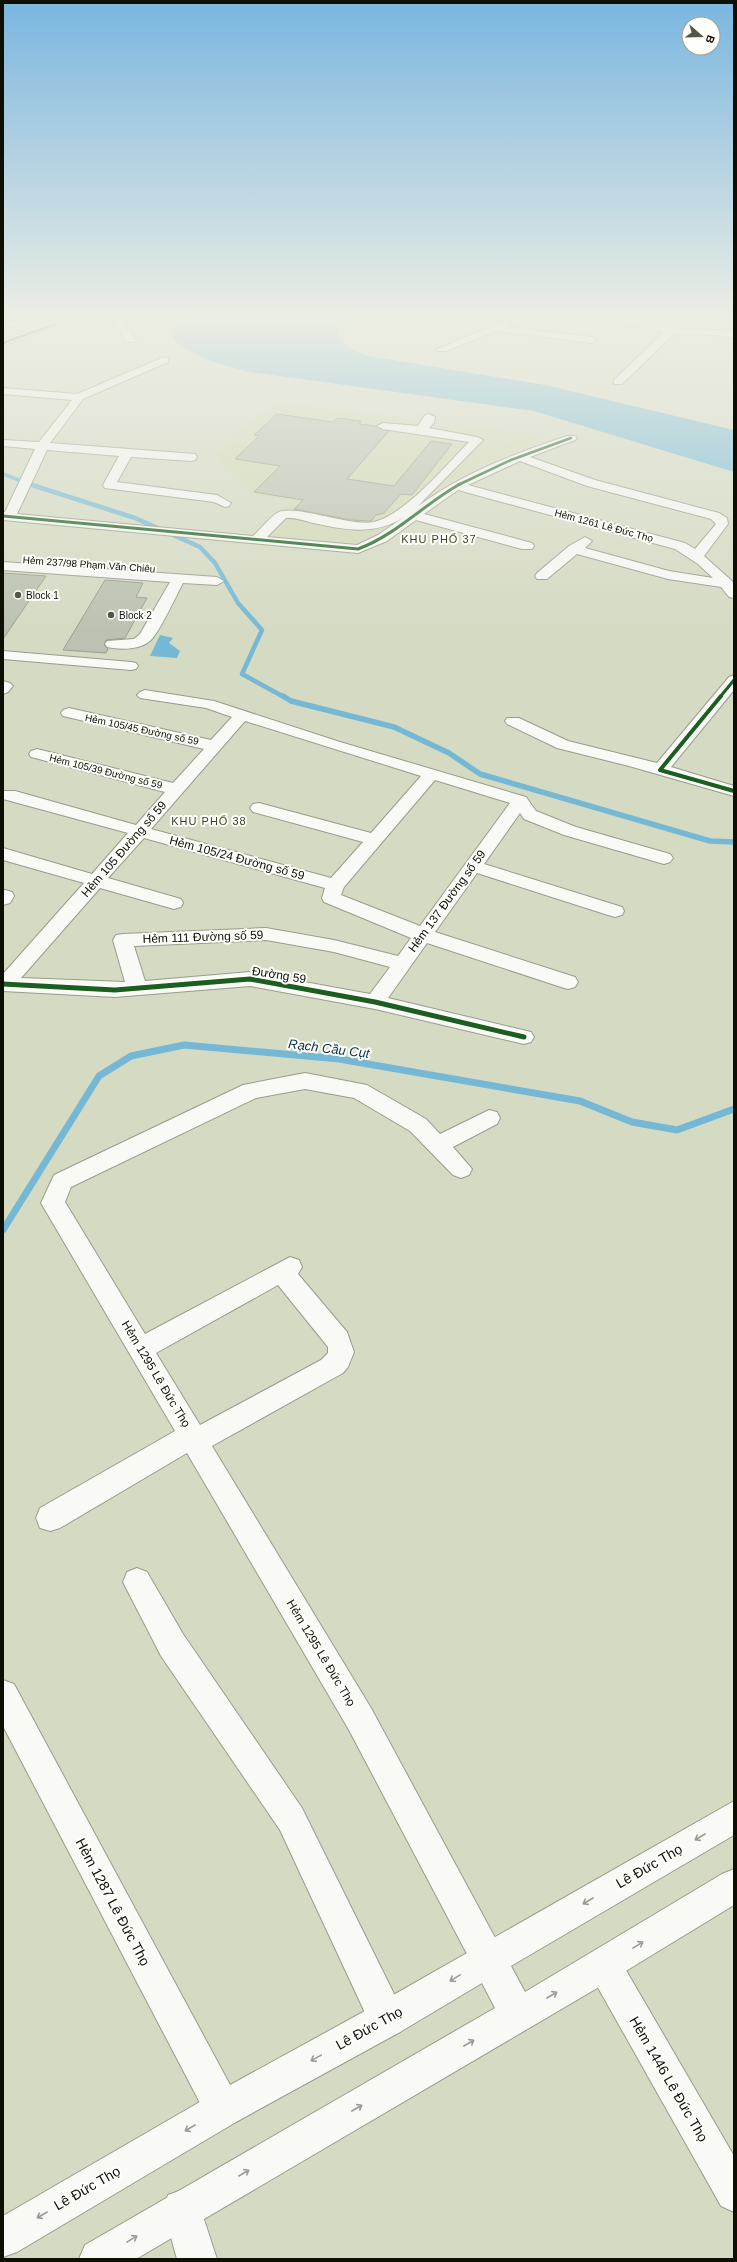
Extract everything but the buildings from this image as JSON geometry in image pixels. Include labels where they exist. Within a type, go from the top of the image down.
[{"type":"street","points":[[61,423],[43,445],[25,483],[5,517],[181,534],[358,548],[368,546],[457,486],[520,457],[572,438]]},
{"type":"street","points":[[421,430],[428,423]]},
{"type":"street","points":[[257,540],[282,515],[290,514],[358,526],[378,525],[395,516],[423,496],[477,440],[421,430],[383,426]]},
{"type":"street","points":[[3,443],[191,457]]},
{"type":"street","points":[[127,453],[109,486],[216,499],[225,503]]},
{"type":"street","points":[[520,457],[591,483],[719,518],[722,524],[720,529],[698,555]]},
{"type":"street","name":"Hẻm 1261 Lê Đức Thọ","points":[[457,486],[680,546],[698,555],[730,589]]},
{"type":"street","points":[[413,515],[527,546]]},
{"type":"street","points":[[542,576],[605,525]]},
{"type":"street","points":[[574,549],[730,589]]},
{"type":"street","name":"Hẻm 237/98 Phạm Văn Chiêu","points":[[3,558],[177,575]]},
{"type":"street","points":[[3,566],[177,575],[217,581]]},
{"type":"street","points":[[112,644],[137,643],[146,637],[177,575]]},
{"type":"street","points":[[3,655],[131,666]]},
{"type":"street","points":[[660,770],[734,680]]},
{"type":"street","points":[[3,686],[5,686],[3,689]]},
{"type":"street","points":[[145,695],[208,704],[243,714],[334,745],[520,801],[530,815],[556,826],[664,858]]},
{"type":"street","name":"Hẻm 105/45 Đường số 59","points":[[69,713],[214,746]]},
{"type":"street","name":"Hẻm 105 Đường số 59","points":[[4,984],[243,714]]},
{"type":"street","points":[[513,721],[563,745],[734,791]]},
{"type":"street","name":"Hẻm 105/39 Đường số 59","points":[[37,754],[176,789]]},
{"type":"street","points":[[432,774],[376,840],[335,885],[331,898],[423,935],[568,982]]},
{"type":"street","name":"Hẻm 105/24 Đường số 59","points":[[9,795],[335,885]]},
{"type":"street","name":"Hẻm 137 Đường số 59","points":[[375,1002],[520,801]]},
{"type":"street","points":[[259,808],[376,840]]},
{"type":"street","points":[[3,854],[174,903]]},
{"type":"street","points":[[473,866],[615,911]]},
{"type":"street","name":"Hẻm 111 Đường số 59","points":[[136,988],[123,940],[266,934],[334,946],[402,964]]},
{"type":"street","name":"Đường 59","points":[[4,984],[115,990],[250,979],[375,1002],[524,1037]]},
{"type":"street","name":"Hẻm 1295 Lê Đức Thọ","points":[[462,1169],[418,1125],[359,1091],[305,1081],[251,1091],[62,1181],[53,1202],[360,1719],[518,2014]]},
{"type":"street","points":[[438,1145],[489,1118]]},
{"type":"street","points":[[50,1518],[194,1438],[330,1368],[340,1357],[342,1350],[338,1340],[286,1270],[141,1349]]},
{"type":"street","points":[[137,1582],[172,1645],[291,1819],[387,2018]]},
{"type":"street","name":"Hẻm 1287 Lê Đức Thọ","points":[[3,1695],[223,2109]]},
{"type":"street","name":"Lê Đức Thọ","points":[[3,2238],[223,2109],[387,2018],[734,1817]]},
{"type":"street","points":[[99,2259],[182,2209],[604,1965],[734,1886]]},
{"type":"street","name":"Hẻm 1446 Lê Đức Thọ","points":[[604,1965],[734,2192]]},
{"type":"street","points":[[182,2209],[198,2259]]},
{"type":"shaded area","points":[[253,423],[434,423],[531,435],[539,437],[542,441],[472,469],[447,484],[366,541],[352,543],[259,535],[290,501],[249,494],[216,458]]},
{"type":"water","points":[[572,423],[703,423],[734,430],[734,472]]},
{"type":"water","points":[[160,635],[173,638],[169,643],[180,651],[177,658],[150,656]]},
{"type":"waterway","points":[[3,474],[31,485]]},
{"type":"waterway","points":[[31,485],[135,518],[200,547],[215,563],[238,603],[262,630],[242,674],[284,697]]},
{"type":"waterway","points":[[283,696],[291,701],[394,727],[449,753],[480,774],[710,841],[734,842]]},
{"type":"waterway","name":"Rạch Cầu Cụt","points":[[3,1230],[99,1076],[131,1056],[184,1045],[339,1059],[580,1101],[632,1122],[677,1130],[734,1109]]},
{"type":"cycle path","points":[[3,516],[358,549],[382,538],[430,503],[467,480],[511,460],[571,438]]},
{"type":"cycle path","points":[[734,680],[660,770],[734,791]]},
{"type":"cycle path","points":[[3,984],[115,990],[250,979],[375,1002],[524,1037]]},
{"type":"place","name":"Block 1","points":[[18,595]]},
{"type":"place","name":"Block 2","points":[[111,615]]},
{"type":"district","name":"KHU PHỐ 37","points":[[439,539]]},
{"type":"district","name":"KHU PHỐ 38","points":[[209,821]]}]
